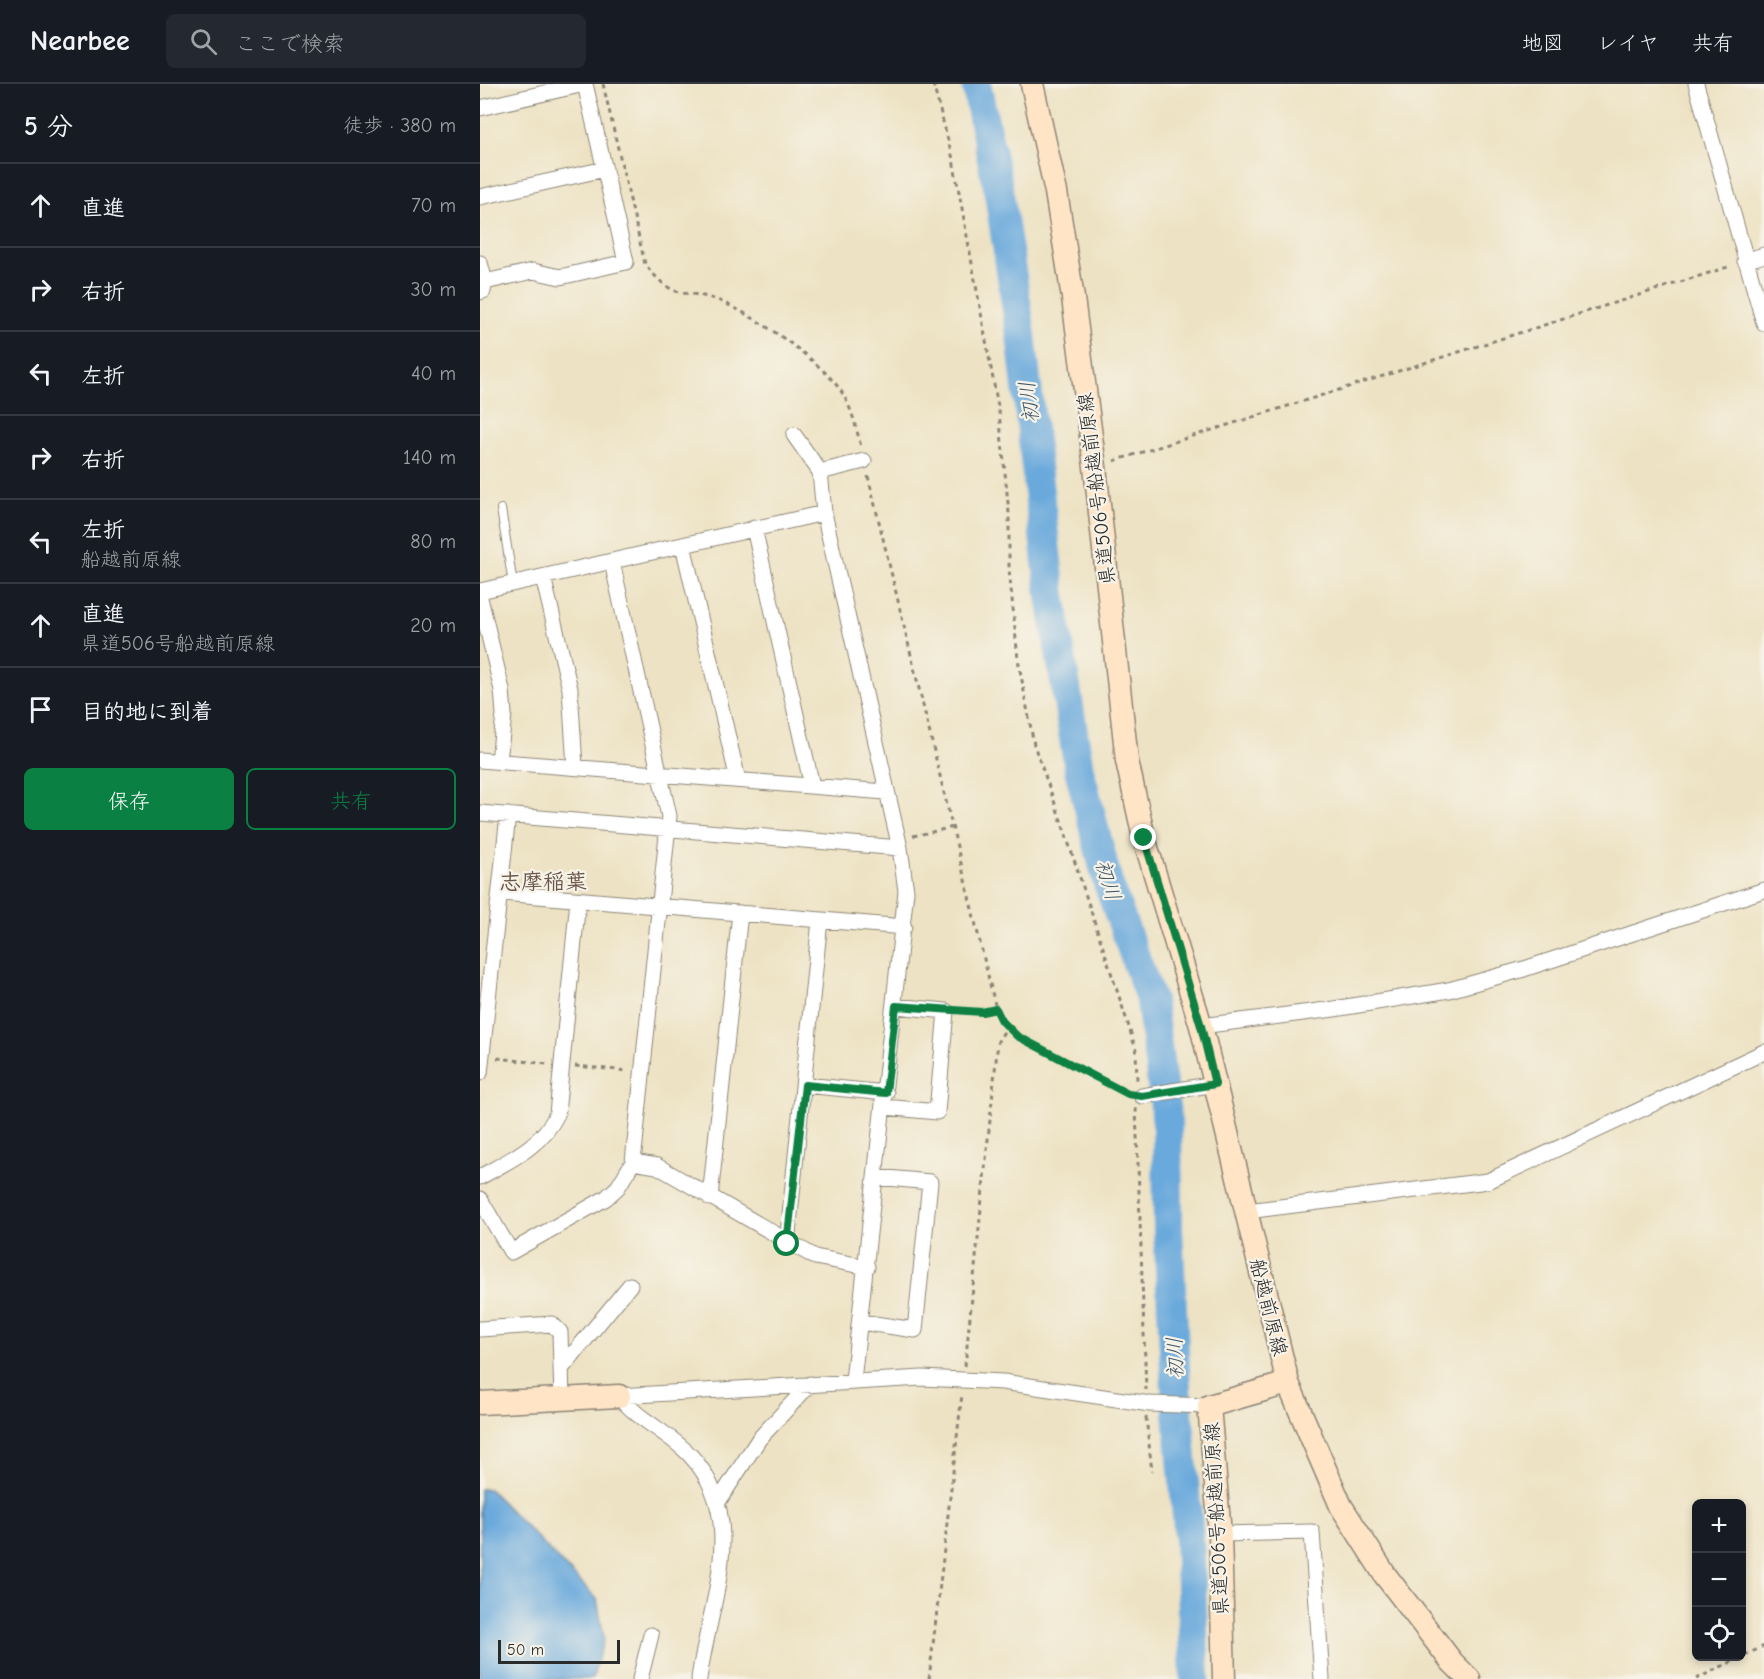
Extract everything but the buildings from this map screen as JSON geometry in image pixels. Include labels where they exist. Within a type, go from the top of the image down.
[{"type":"main road","name":"県道506号船越前原線","points":[[1032,84],[1058,204],[1095,467],[1127,761],[1144,838],[1160,893]]},
{"type":"main road","name":"船越前原線","points":[[1160,893],[1201,1026],[1262,1285],[1288,1383],[1341,1506],[1385,1575],[1452,1662],[1469,1679]]},
{"type":"main road","name":"県道506号船越前原線","points":[[1224,1679],[1220,1534],[1209,1406],[1288,1383]]},
{"type":"main road","points":[[480,1403],[620,1396]]},
{"type":"street","points":[[480,108],[584,84],[626,262],[560,277],[533,271],[482,287],[480,263]]},
{"type":"street","points":[[1696,84],[1764,323]]},
{"type":"street","points":[[480,197],[605,169]]},
{"type":"street","points":[[1745,261],[1764,255]]},
{"type":"street","points":[[794,435],[820,472],[824,513],[898,844],[906,891],[896,1006],[853,1381]]},
{"type":"street","points":[[820,472],[860,462]]},
{"type":"street","points":[[480,591],[824,513]]},
{"type":"street","points":[[754,528],[812,786]]},
{"type":"street","points":[[683,545],[738,780]]},
{"type":"street","points":[[480,1199],[511,1252],[606,1198],[618,1187],[633,1162],[669,816],[612,562]]},
{"type":"street","points":[[543,577],[570,689],[575,767]]},
{"type":"street","points":[[480,598],[502,690],[504,714],[499,761]]},
{"type":"street","points":[[480,760],[886,792]]},
{"type":"street","points":[[480,813],[668,829],[898,844]]},
{"type":"street","points":[[480,1073],[502,893],[508,815]]},
{"type":"street","points":[[1201,1026],[1335,1009],[1449,990],[1524,969],[1764,890]]},
{"type":"street","points":[[502,893],[904,927]]},
{"type":"street","points":[[480,1177],[537,1143],[550,1130],[557,1114],[578,900]]},
{"type":"street","points":[[710,1198],[741,913]]},
{"type":"street","points":[[787,1244],[820,920]]},
{"type":"street","points":[[805,1085],[938,1112],[946,1011],[896,1006]]},
{"type":"street","points":[[1246,1211],[1488,1182],[1764,1052]]},
{"type":"street","points":[[1139,1096],[1215,1084]]},
{"type":"street","points":[[633,1162],[657,1166],[787,1244],[815,1257],[867,1267]]},
{"type":"street","points":[[861,1322],[915,1330],[930,1182],[877,1177]]},
{"type":"street","points":[[561,1369],[630,1285]]},
{"type":"street","points":[[480,1328],[552,1324],[560,1332],[562,1399]]},
{"type":"street","points":[[620,1396],[853,1381],[963,1379],[1148,1404],[1209,1406]]},
{"type":"street","points":[[718,1502],[759,1439],[810,1384]]},
{"type":"street","points":[[480,1396],[480,1403]]},
{"type":"street","points":[[620,1396],[632,1411],[674,1440],[691,1456],[718,1502],[722,1516],[724,1542],[699,1679]]},
{"type":"street","points":[[1220,1534],[1312,1532],[1322,1679]]},
{"type":"street","points":[[640,1679],[651,1635]]},
{"type":"lane","points":[[501,509],[513,584]]},
{"type":"path","points":[[933,84],[953,159],[999,412],[1009,513],[1009,569],[1018,660],[1034,745],[1064,826],[1136,1050],[1152,1472]]},
{"type":"path","points":[[1095,467],[1745,261]]},
{"type":"path","points":[[898,844],[951,827]]},
{"type":"path","points":[[946,1011],[987,1012],[994,1010],[1005,1029],[1128,1094],[1139,1096]]},
{"type":"path","points":[[929,1679],[1000,1035],[1005,1029]]},
{"type":"path","points":[[1696,1679],[1764,1646]]},
{"type":"water","points":[[480,1489],[489,1489],[597,1599],[604,1639],[592,1679],[480,1679]]},
{"type":"waterway","name":"初川","points":[[976,84],[998,187],[1021,335],[1051,596],[1079,769],[1108,883],[1151,1001],[1167,1122],[1168,1228],[1176,1389],[1189,1539],[1195,1679]]},
{"type":"district","name":"志摩稲葉","points":[[543,881]]},
{"type":"route","points":[[787,1244],[805,1085],[886,1093],[896,1006],[946,1011],[987,1012],[996,1009],[1007,1028],[1017,1036],[1128,1094],[1142,1096],[1215,1084],[1201,1026],[1144,838]]}]
